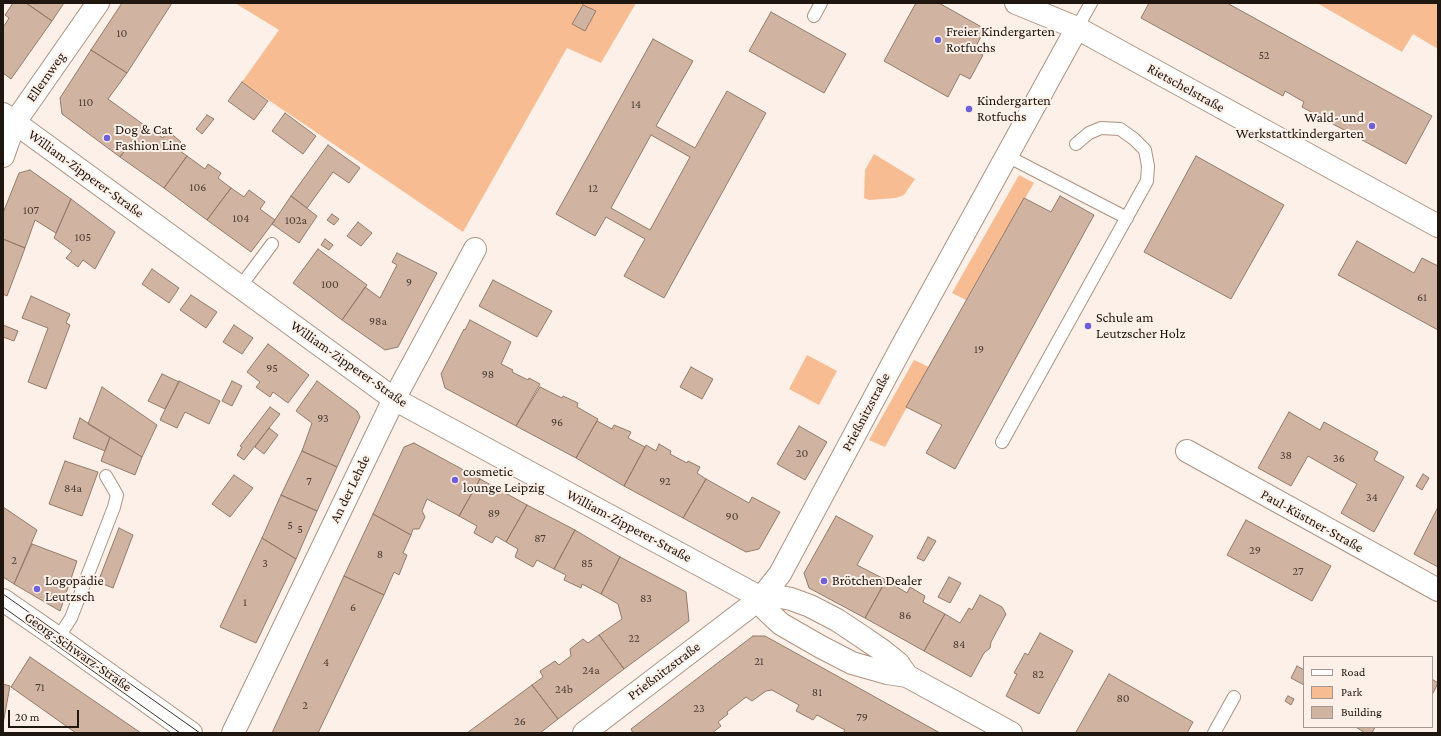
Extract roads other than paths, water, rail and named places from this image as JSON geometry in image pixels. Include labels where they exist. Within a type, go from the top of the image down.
[{"type":"street","name":"Ellernweg","points":[[3,156],[9,118],[98,3]]},
{"type":"street","name":"Rietschelstraße","points":[[1016,3],[1077,28],[1438,226]]},
{"type":"street","name":"Prießnitzstraße","points":[[584,733],[761,598],[780,574],[870,404],[1077,28]]},
{"type":"street","name":"William-Zipperer-Straße","points":[[9,118],[394,399],[761,598]]},
{"type":"street","name":"An der Lehde","points":[[234,733],[394,399],[475,249]]},
{"type":"street","name":"Paul-Küstner-Straße","points":[[1187,451],[1438,590]]},
{"type":"street","points":[[907,676],[898,663],[837,620],[810,606],[791,599],[776,596],[761,598],[766,610],[781,624],[821,647],[852,663],[887,673],[907,676],[1011,733]]},
{"type":"street","name":"Georg-Schwarz-Straße","points":[[3,600],[191,733]]},
{"type":"lane","points":[[814,16],[821,3]]},
{"type":"lane","points":[[1077,28],[1091,3]]},
{"type":"lane","points":[[1002,442],[1147,182],[1148,166],[1145,150],[1134,139],[1120,129],[1101,128],[1089,133],[1076,144]]},
{"type":"lane","points":[[1006,156],[1127,218]]},
{"type":"lane","points":[[240,286],[272,244]]},
{"type":"lane","points":[[58,638],[71,618],[114,507],[117,495],[106,476]]},
{"type":"lane","points":[[1214,733],[1234,697]]},
{"type":"tram line","points":[[3,594],[200,733]]},
{"type":"tram line","points":[[3,607],[180,733]]},
{"type":"place","name":"Freier Kindergarten Rotfuchs","points":[[938,40]]},
{"type":"place","name":"Kindergarten Rotfuchs","points":[[969,109]]},
{"type":"place","name":"Wald- und Werkstattkindergarten","points":[[1372,126]]},
{"type":"place","name":"Dog & Cat Fashion Line","points":[[107,138]]},
{"type":"place","name":"Schule am Leutzscher Holz","points":[[1088,326]]},
{"type":"place","name":"cosmetic lounge Leipzig","points":[[455,480]]},
{"type":"place","name":"Brötchen Dealer","points":[[824,581]]},
{"type":"place","name":"Logopädie Leutzsch","points":[[37,589]]}]
